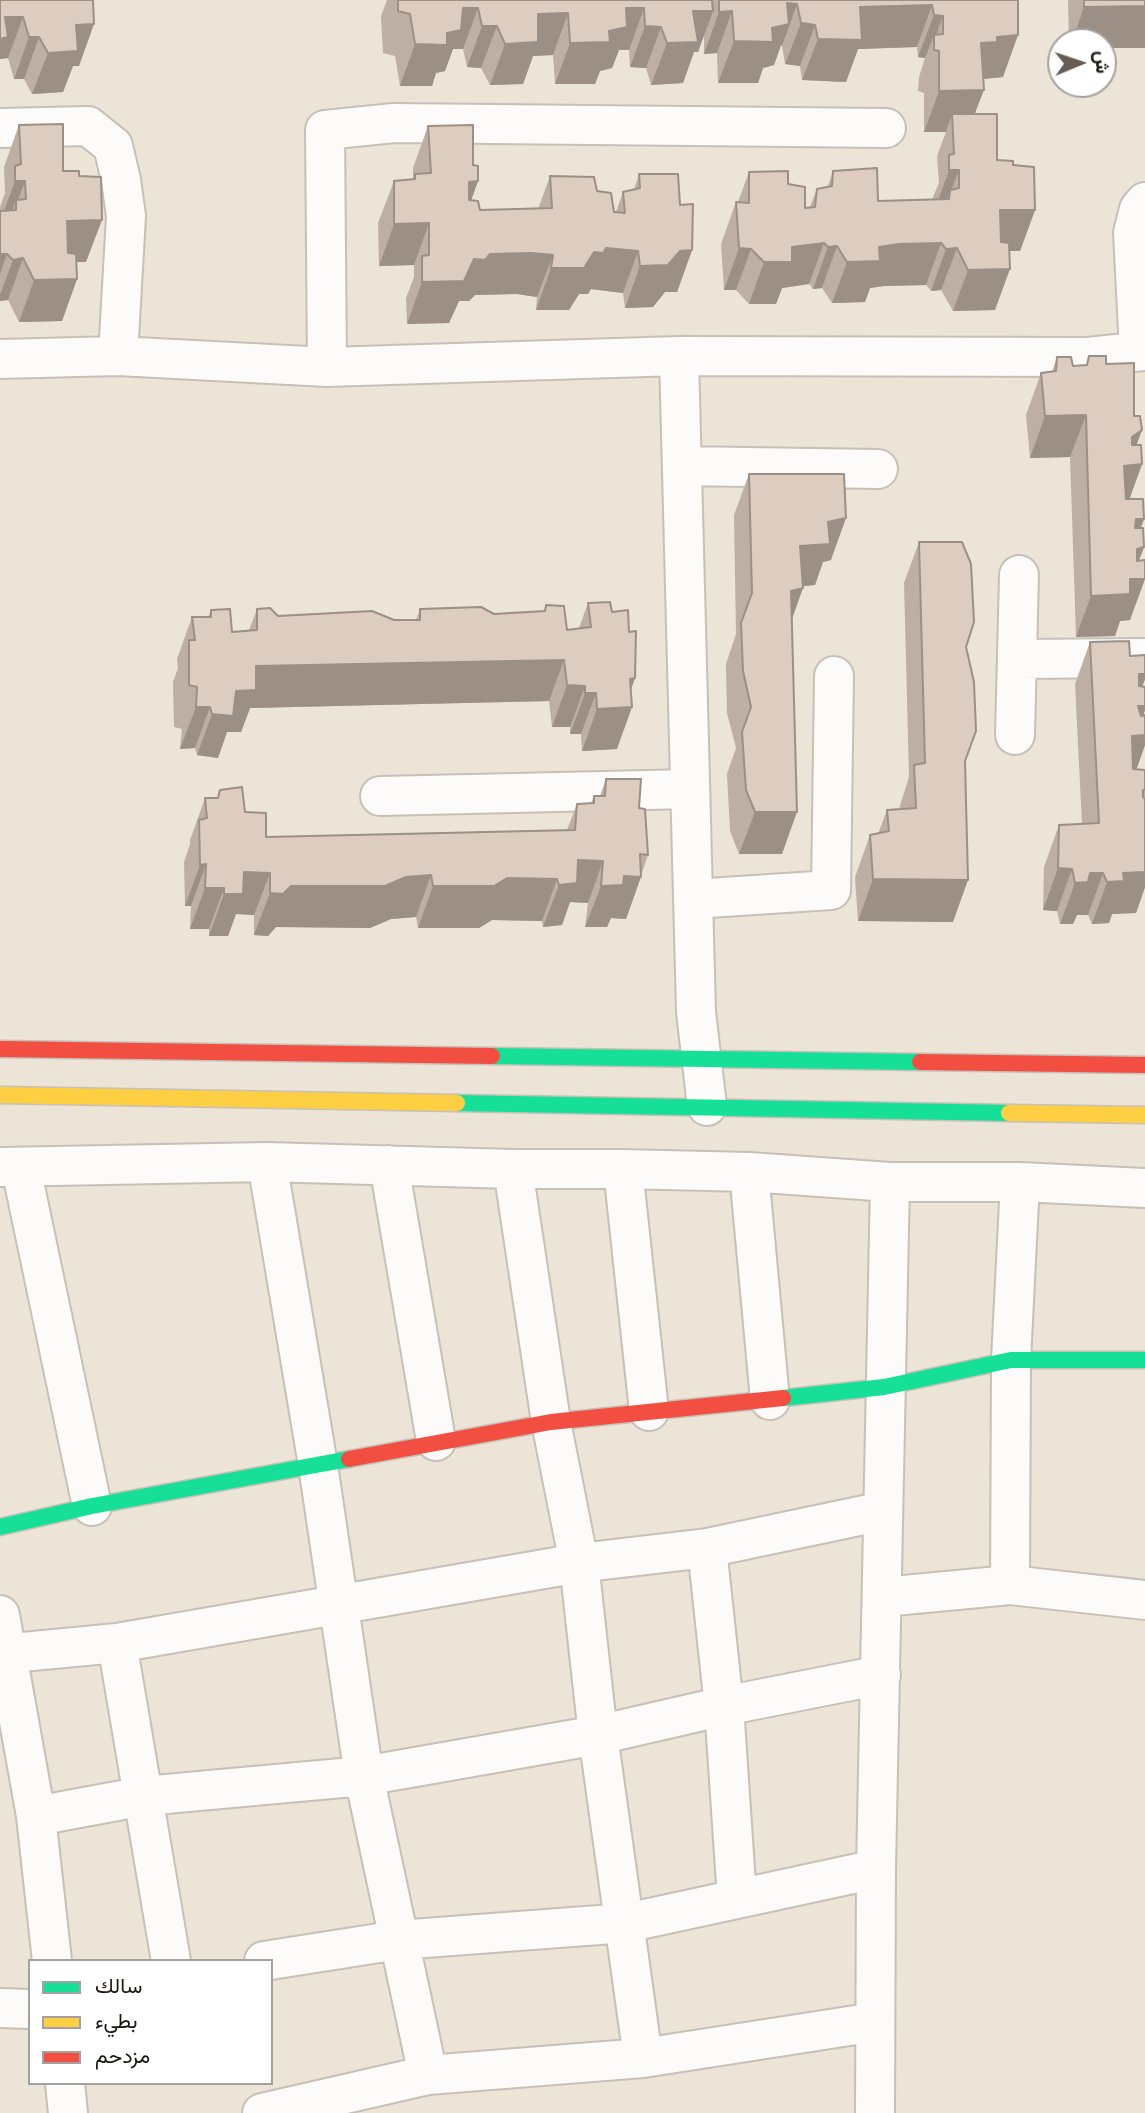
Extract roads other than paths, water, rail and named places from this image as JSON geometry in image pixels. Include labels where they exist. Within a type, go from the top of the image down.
[{"type":"street","points":[[327,367],[325,130],[394,123],[886,128]]},
{"type":"street","points":[[0,128],[88,125],[113,146],[126,216],[118,356]]},
{"type":"street","points":[[0,359],[118,356],[327,367],[679,356],[1088,356],[1142,351],[1133,233],[1139,209],[1145,202]]},
{"type":"street","points":[[679,356],[696,1012],[707,1106]]},
{"type":"street","points":[[682,466],[878,469]]},
{"type":"street","points":[[1015,735],[1019,575]]},
{"type":"street","points":[[1017,659],[1145,658]]},
{"type":"street","points":[[693,899],[831,890],[834,676]]},
{"type":"street","points":[[380,796],[690,789]]},
{"type":"street","points":[[0,1049],[1145,1065]]},
{"type":"street","points":[[0,1095],[1145,1115]]},
{"type":"street","points":[[267,1162],[318,1465],[364,1776],[428,2075]]},
{"type":"street","points":[[92,1506],[11,1167],[267,1162],[513,1169],[623,1168],[749,1172],[890,1182],[1020,1182],[1145,1188]]},
{"type":"street","points":[[389,1165],[436,1441]]},
{"type":"street","points":[[623,1168],[649,1411]]},
{"type":"street","points":[[513,1169],[551,1422],[579,1563],[598,1735],[643,2058]]},
{"type":"street","points":[[749,1172],[770,1400]]},
{"type":"street","points":[[876,2112],[876,1869],[890,1182]]},
{"type":"street","points":[[1010,1585],[1011,1360],[1020,1182]]},
{"type":"street","points":[[0,1527],[92,1506],[551,1422],[884,1387],[1011,1360],[1145,1360]]},
{"type":"street","points":[[4,1654],[117,1643],[579,1563],[707,1548],[883,1511]]},
{"type":"street","points":[[707,1548],[724,1706],[737,1899]]},
{"type":"street","points":[[883,1597],[1010,1585],[1145,1600]]},
{"type":"street","points":[[0,1615],[4,1654],[36,1816],[52,1959]]},
{"type":"street","points":[[117,1643],[170,1959]]},
{"type":"street","points":[[36,1816],[144,1796],[364,1776],[598,1735],[724,1706],[881,1675]]},
{"type":"street","points":[[273,1960],[398,1940],[626,1923],[876,1869]]},
{"type":"street","points":[[0,2008],[28,2009]]},
{"type":"street","points":[[262,2113],[428,2075],[643,2058],[875,2022]]},
{"type":"street","points":[[65,2085],[68,2113]]}]
